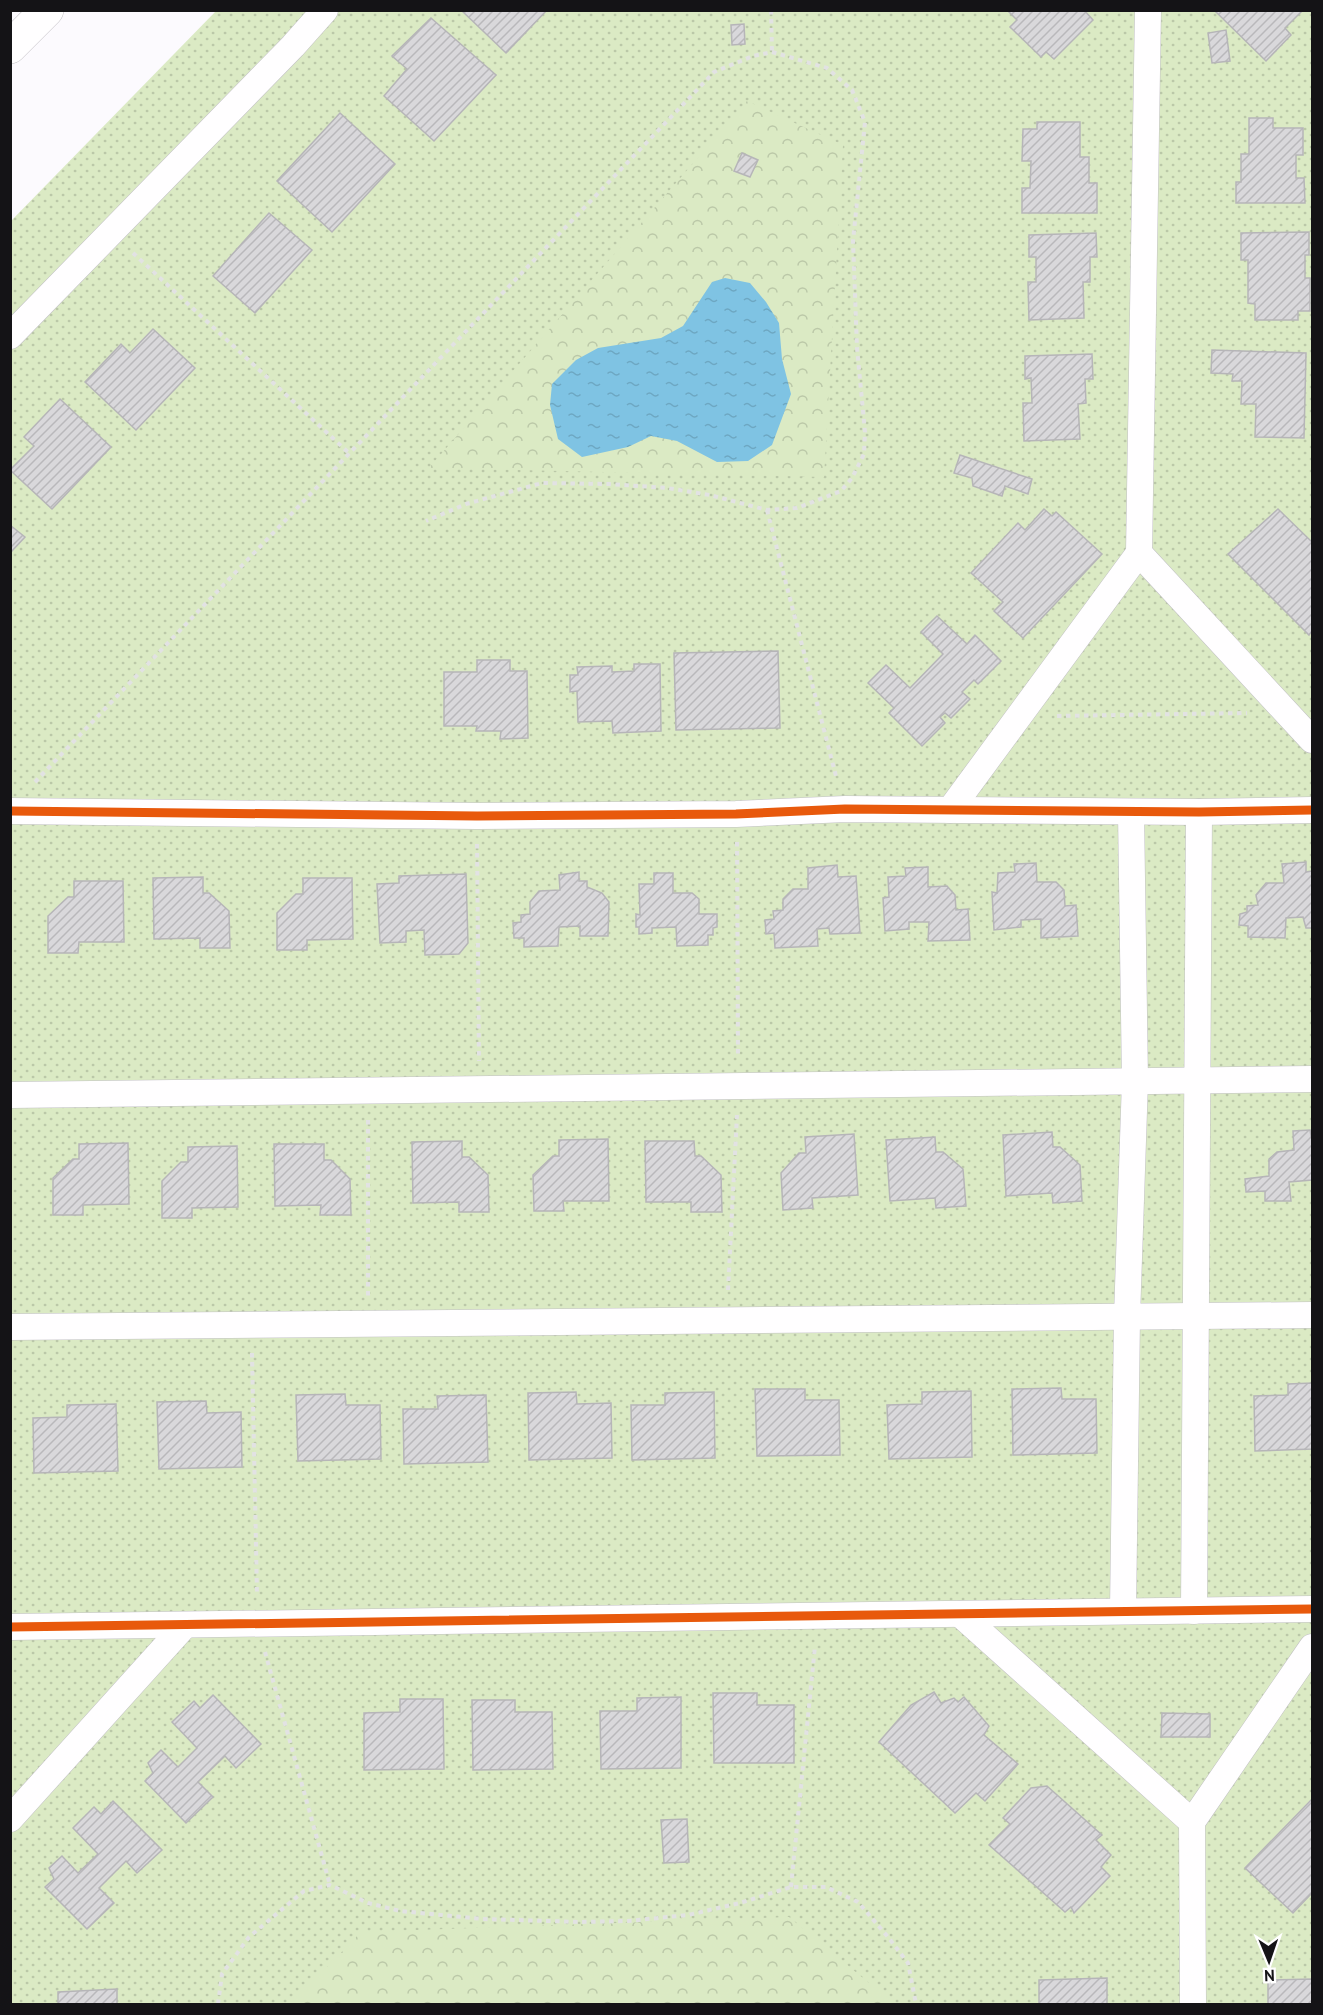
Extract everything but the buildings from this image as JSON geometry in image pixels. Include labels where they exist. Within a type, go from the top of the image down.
[{"type":"street","points":[[10,47],[47,10]]},
{"type":"street","points":[[10,336],[326,10]]},
{"type":"street","points":[[950,810],[1139,553],[1148,10]]},
{"type":"street","points":[[1139,553],[1312,740]]},
{"type":"street","points":[[10,811],[477,816],[736,814],[845,809],[1131,812],[1312,810]]},
{"type":"street","points":[[1123,1611],[1127,1317],[1135,1081],[1131,812]]},
{"type":"street","points":[[1194,1611],[1199,812]]},
{"type":"street","points":[[10,1095],[1312,1079]]},
{"type":"street","points":[[10,1327],[1312,1315]]},
{"type":"street","points":[[10,1627],[1312,1609]]},
{"type":"street","points":[[960,1614],[1192,1822]]},
{"type":"street","points":[[10,1819],[185,1625]]},
{"type":"street","points":[[1193,2004],[1192,1822],[1312,1647]]},
{"type":"path","points":[[771,10],[772,52]]},
{"type":"path","points":[[27,791],[714,72],[753,56],[772,52],[827,68],[852,90],[865,122],[853,241],[857,348],[865,432],[864,454],[852,478],[841,491],[797,508],[767,510],[710,495],[668,488],[542,483],[466,504],[426,521]]},
{"type":"path","points":[[110,233],[350,454]]},
{"type":"path","points":[[767,510],[845,809]]},
{"type":"path","points":[[1019,716],[1287,712]]},
{"type":"path","points":[[477,816],[479,1089]]},
{"type":"path","points":[[368,1091],[369,1323]]},
{"type":"path","points":[[791,1887],[818,1616]]},
{"type":"path","points":[[218,2004],[222,1974],[249,1937],[304,1891],[330,1885],[368,1903],[400,1911],[483,1920],[580,1922],[628,1921],[688,1915],[740,1903],[791,1887],[826,1887],[858,1902],[888,1937],[908,1963],[916,2004]]},
{"type":"green space","points":[[216,11],[1312,11],[1312,2004],[11,2004],[10,222]]},
{"type":"green space","points":[[747,101],[843,145],[824,477],[429,468]]},
{"type":"green space","points":[[789,1917],[892,2004],[291,2004],[361,1932]]},
{"type":"water","points":[[725,278],[750,283],[766,302],[779,323],[782,359],[791,394],[772,445],[748,461],[717,462],[677,441],[651,436],[628,447],[582,457],[558,439],[550,405],[552,384],[576,360],[598,348],[661,338],[683,326],[712,282]]},
{"type":"cycle path","points":[[10,811],[477,816],[736,814],[845,809],[1199,812],[1312,810]]},
{"type":"cycle path","points":[[10,1627],[1312,1609]]}]
